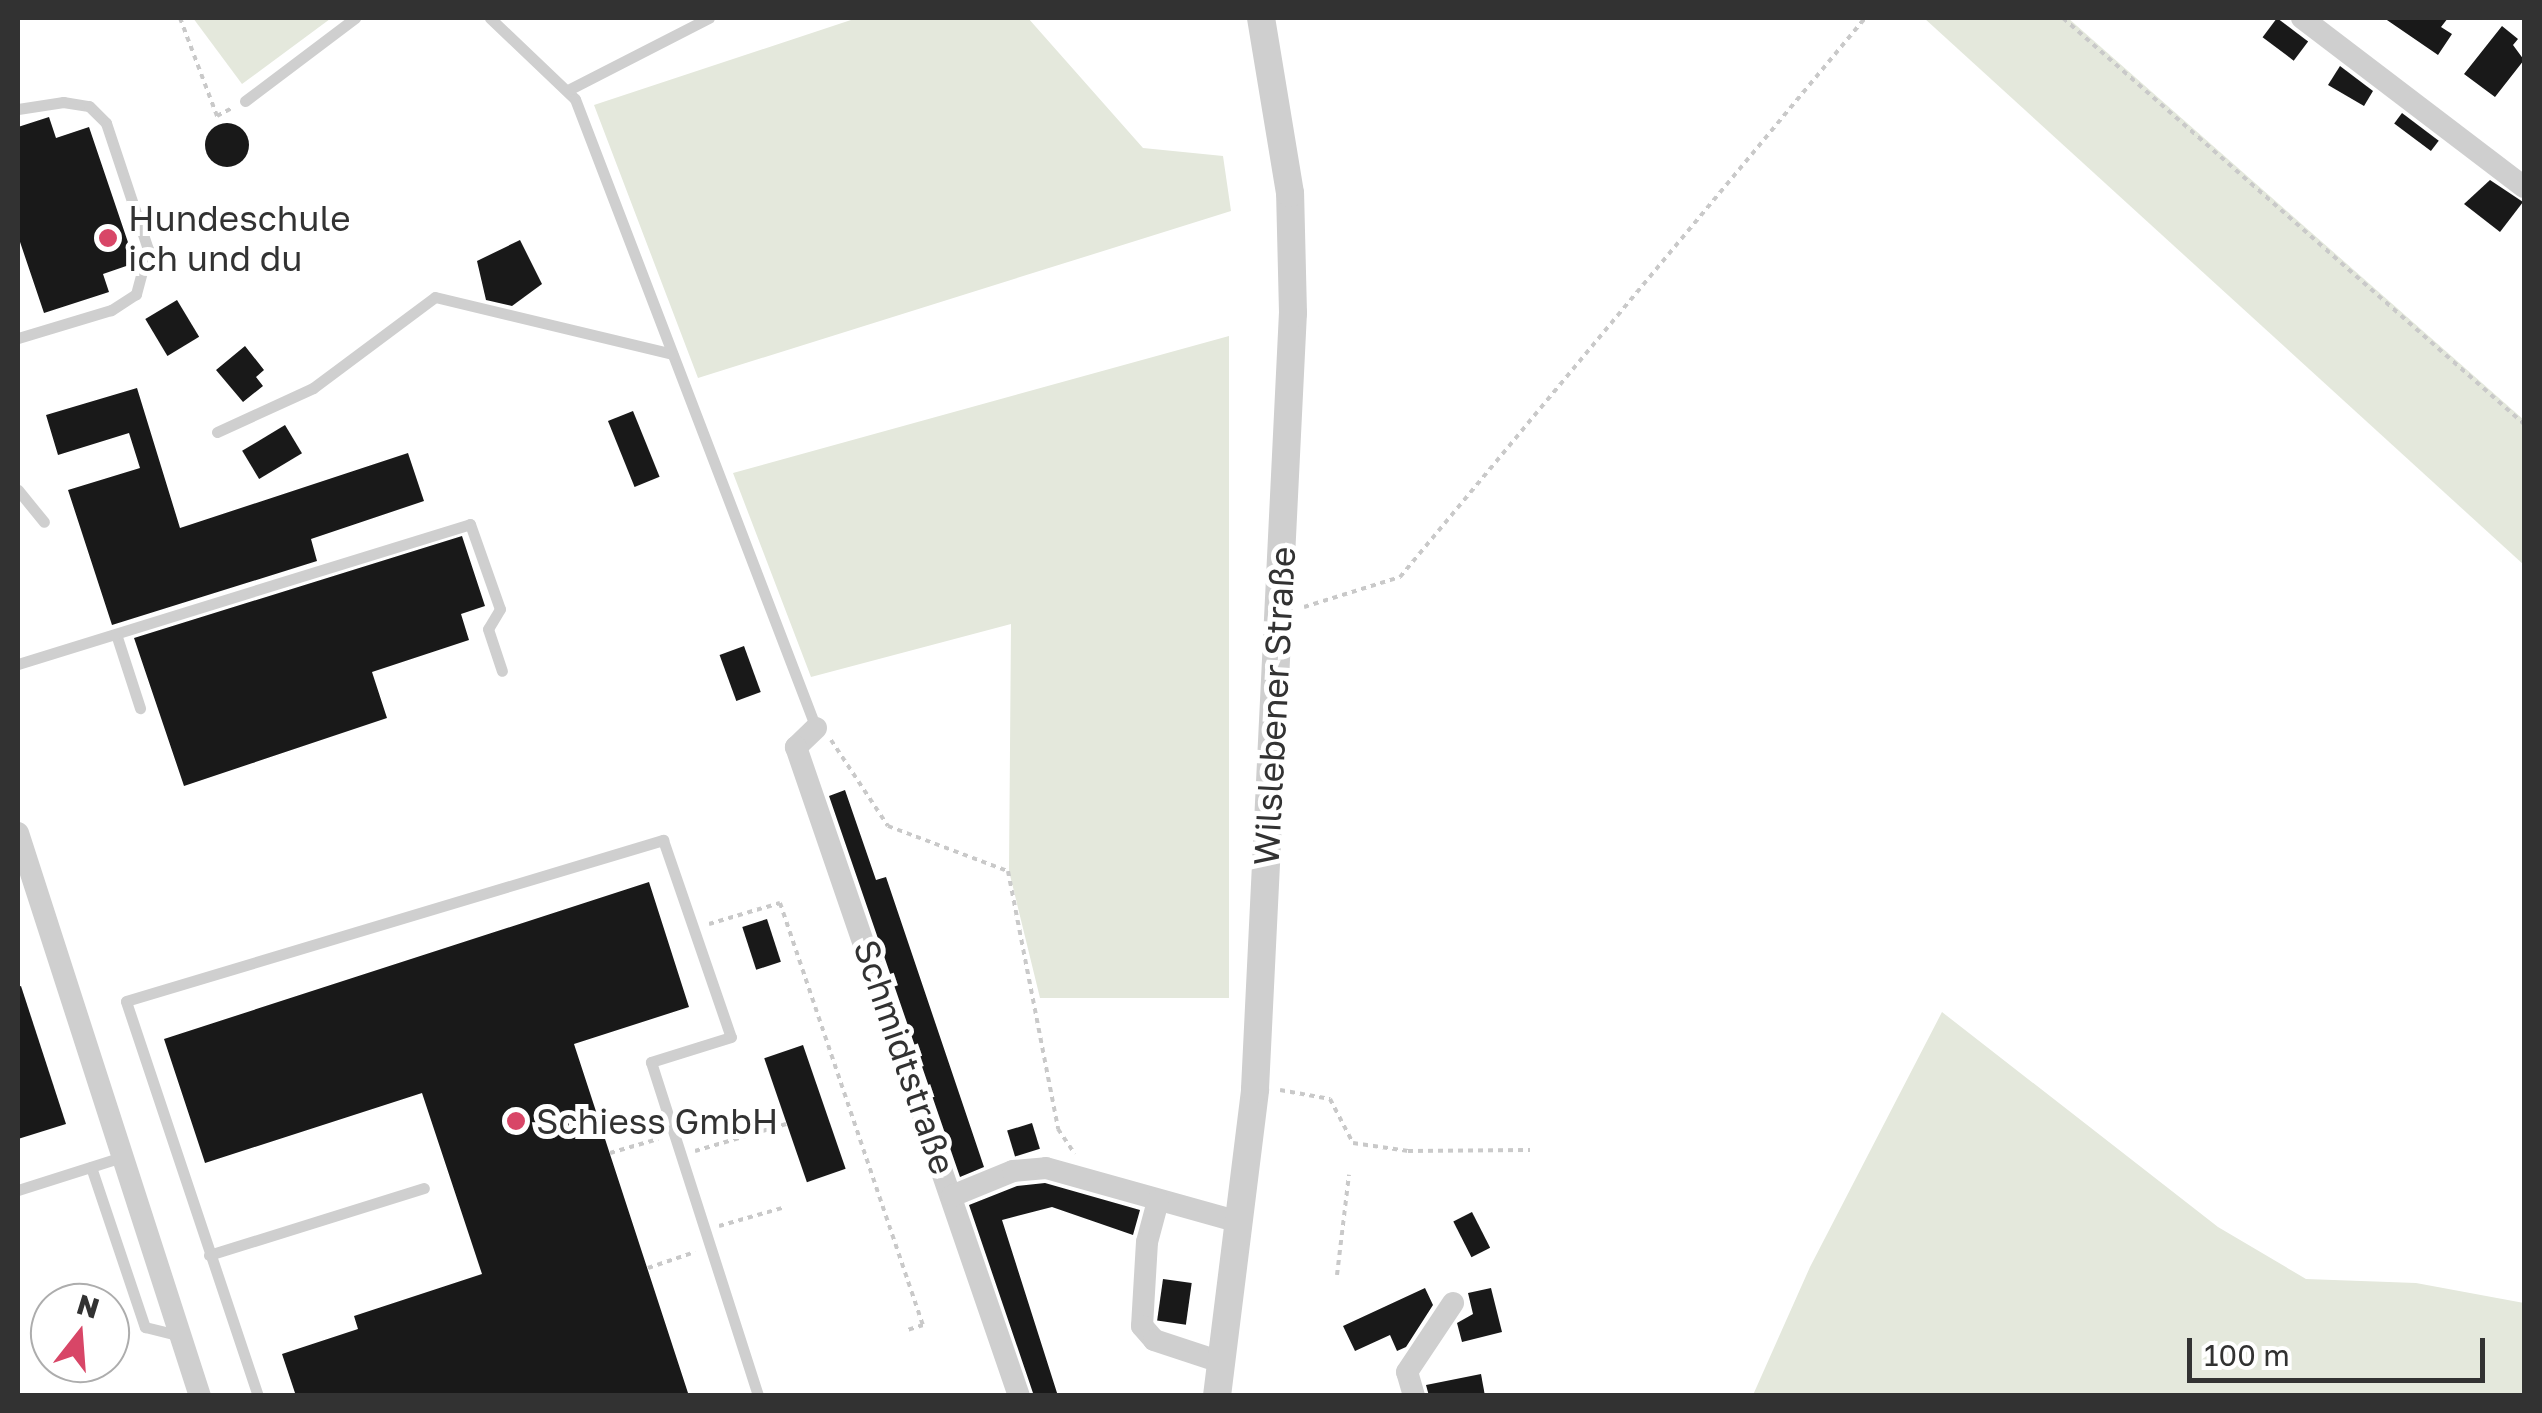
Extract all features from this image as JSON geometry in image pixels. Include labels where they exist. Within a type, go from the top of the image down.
[{"type":"street","name":"Wilslebener Straße","points":[[1217,1396],[1255,1089],[1293,228],[1262,18]]},
{"type":"street","points":[[2302,18],[2524,187]]},
{"type":"street","name":"Schmidtstraße","points":[[816,728],[796,747],[1018,1396]]},
{"type":"street","points":[[18,833],[200,1396]]},
{"type":"street","points":[[952,1196],[1013,1171],[1046,1168],[1106,1182],[1158,1201],[1242,1212]]},
{"type":"street","points":[[1158,1201],[1147,1242],[1142,1326],[1154,1340],[1221,1362]]},
{"type":"street","points":[[1414,1396],[1407,1372],[1453,1304]]},
{"type":"lane","points":[[246,101],[356,18]]},
{"type":"lane","points":[[490,18],[570,89],[816,728]]},
{"type":"lane","points":[[570,89],[708,18]]},
{"type":"lane","points":[[18,109],[64,102],[88,106],[106,124],[148,249],[136,294],[111,310],[18,338]]},
{"type":"lane","points":[[217,432],[313,388],[435,297],[672,354]]},
{"type":"lane","points":[[18,490],[44,522]]},
{"type":"lane","points":[[18,664],[470,524],[500,609],[488,628],[502,671]]},
{"type":"lane","points":[[116,634],[140,708]]},
{"type":"lane","points":[[258,1396],[126,1002],[663,840],[731,1037],[651,1062],[758,1396]]},
{"type":"lane","points":[[18,1190],[122,1156]]},
{"type":"lane","points":[[91,1166],[145,1326],[181,1336]]},
{"type":"lane","points":[[209,1255],[424,1188]]},
{"type":"path","points":[[180,18],[217,116],[246,101]]},
{"type":"path","points":[[1279,608],[1308,606],[1400,577],[1866,18]]},
{"type":"path","points":[[2064,18],[2524,424]]},
{"type":"path","points":[[816,728],[860,778],[888,826],[1008,871],[1058,1129],[1106,1182]]},
{"type":"path","points":[[695,928],[780,903],[923,1325],[908,1330]]},
{"type":"path","points":[[1255,1089],[1330,1099],[1353,1143],[1408,1151],[1530,1150]]},
{"type":"path","points":[[680,1155],[786,1124]]},
{"type":"path","points":[[610,1153],[674,1134]]},
{"type":"path","points":[[1337,1275],[1349,1175]]},
{"type":"path","points":[[704,1230],[782,1208]]},
{"type":"path","points":[[648,1268],[710,1248]]},
{"type":"shaded area","points":[[193,18],[329,18],[330,19],[242,84]]},
{"type":"shaded area","points":[[857,18],[1028,18],[1143,148],[1223,156],[1231,211],[698,378],[594,105]]},
{"type":"shaded area","points":[[1924,18],[2068,18],[2524,420],[2524,565]]},
{"type":"shaded area","points":[[1229,336],[1229,998],[1040,998],[1009,871],[1011,624],[811,677],[733,473]]},
{"type":"shaded area","points":[[1942,1012],[2218,1227],[2306,1279],[2416,1283],[2524,1303],[2524,1395],[1753,1395],[1810,1267]]},
{"type":"building","points":[[2277,18],[2308,41],[2294,61],[2263,37]]},
{"type":"building","points":[[2384,18],[2448,18],[2441,27],[2452,34],[2438,55]]},
{"type":"building","points":[[2502,26],[2518,39],[2513,45],[2524,60],[2495,97],[2464,74]]},
{"type":"building","points":[[2340,66],[2373,91],[2364,106],[2328,85]]},
{"type":"building","points":[[2402,113],[2439,141],[2431,151],[2394,123]]},
{"type":"building","points":[[49,117],[56,138],[89,127],[135,263],[103,274],[109,292],[44,313],[18,236],[18,127]]},
{"type":"building","points":[[227,123],[243,129],[249,145],[243,161],[227,167],[211,161],[205,145],[211,129]]},
{"type":"building","points":[[2490,180],[2523,202],[2500,232],[2464,204]]},
{"type":"building","points":[[520,240],[542,284],[512,306],[486,300],[477,261]]},
{"type":"building","points":[[177,300],[199,337],[167,356],[145,319]]},
{"type":"building","points":[[245,346],[264,370],[256,377],[263,386],[243,402],[216,370]]},
{"type":"building","points":[[137,388],[180,528],[408,453],[424,501],[311,539],[317,561],[112,625],[68,490],[140,468],[129,433],[58,455],[46,415]]},
{"type":"building","points":[[633,411],[660,477],[635,487],[608,421]]},
{"type":"building","points":[[285,425],[302,453],[259,479],[242,451]]},
{"type":"building","points":[[462,536],[485,606],[461,614],[469,640],[372,672],[387,718],[184,786],[134,638]]},
{"type":"building","points":[[744,646],[761,692],[736,701],[720,655]]},
{"type":"building","points":[[845,790],[876,880],[886,877],[984,1167],[960,1177],[829,796]]},
{"type":"building","name":"Schiess GmbH","points":[[649,882],[689,1007],[574,1044],[689,1396],[296,1396],[282,1354],[358,1329],[354,1316],[482,1274],[422,1093],[205,1163],[164,1039]]},
{"type":"building","points":[[767,919],[781,962],[756,970],[742,927]]},
{"type":"building","points":[[21,986],[66,1124],[18,1139],[18,987]]},
{"type":"building","points":[[803,1045],[846,1169],[807,1182],[764,1058]]},
{"type":"building","points":[[1032,1123],[1040,1149],[1015,1156],[1007,1131]]},
{"type":"building","points":[[1045,1183],[1140,1210],[1133,1235],[1052,1207],[1002,1220],[1058,1396],[1034,1396],[969,1205],[1017,1186]]},
{"type":"building","points":[[1472,1212],[1490,1248],[1471,1257],[1453,1222]]},
{"type":"building","points":[[1163,1279],[1192,1283],[1186,1325],[1157,1321]]},
{"type":"building","points":[[1425,1288],[1433,1305],[1406,1347],[1397,1351],[1390,1335],[1355,1351],[1343,1326]]},
{"type":"building","points":[[1491,1288],[1502,1332],[1462,1342],[1457,1323],[1473,1314],[1468,1293]]},
{"type":"building","points":[[1481,1374],[1485,1396],[1429,1396],[1426,1385]]},
{"type":"place","name":"Hundeschule ich und du","points":[[108,238]]},
{"type":"place","name":"Schiess GmbH","points":[[516,1121]]}]
